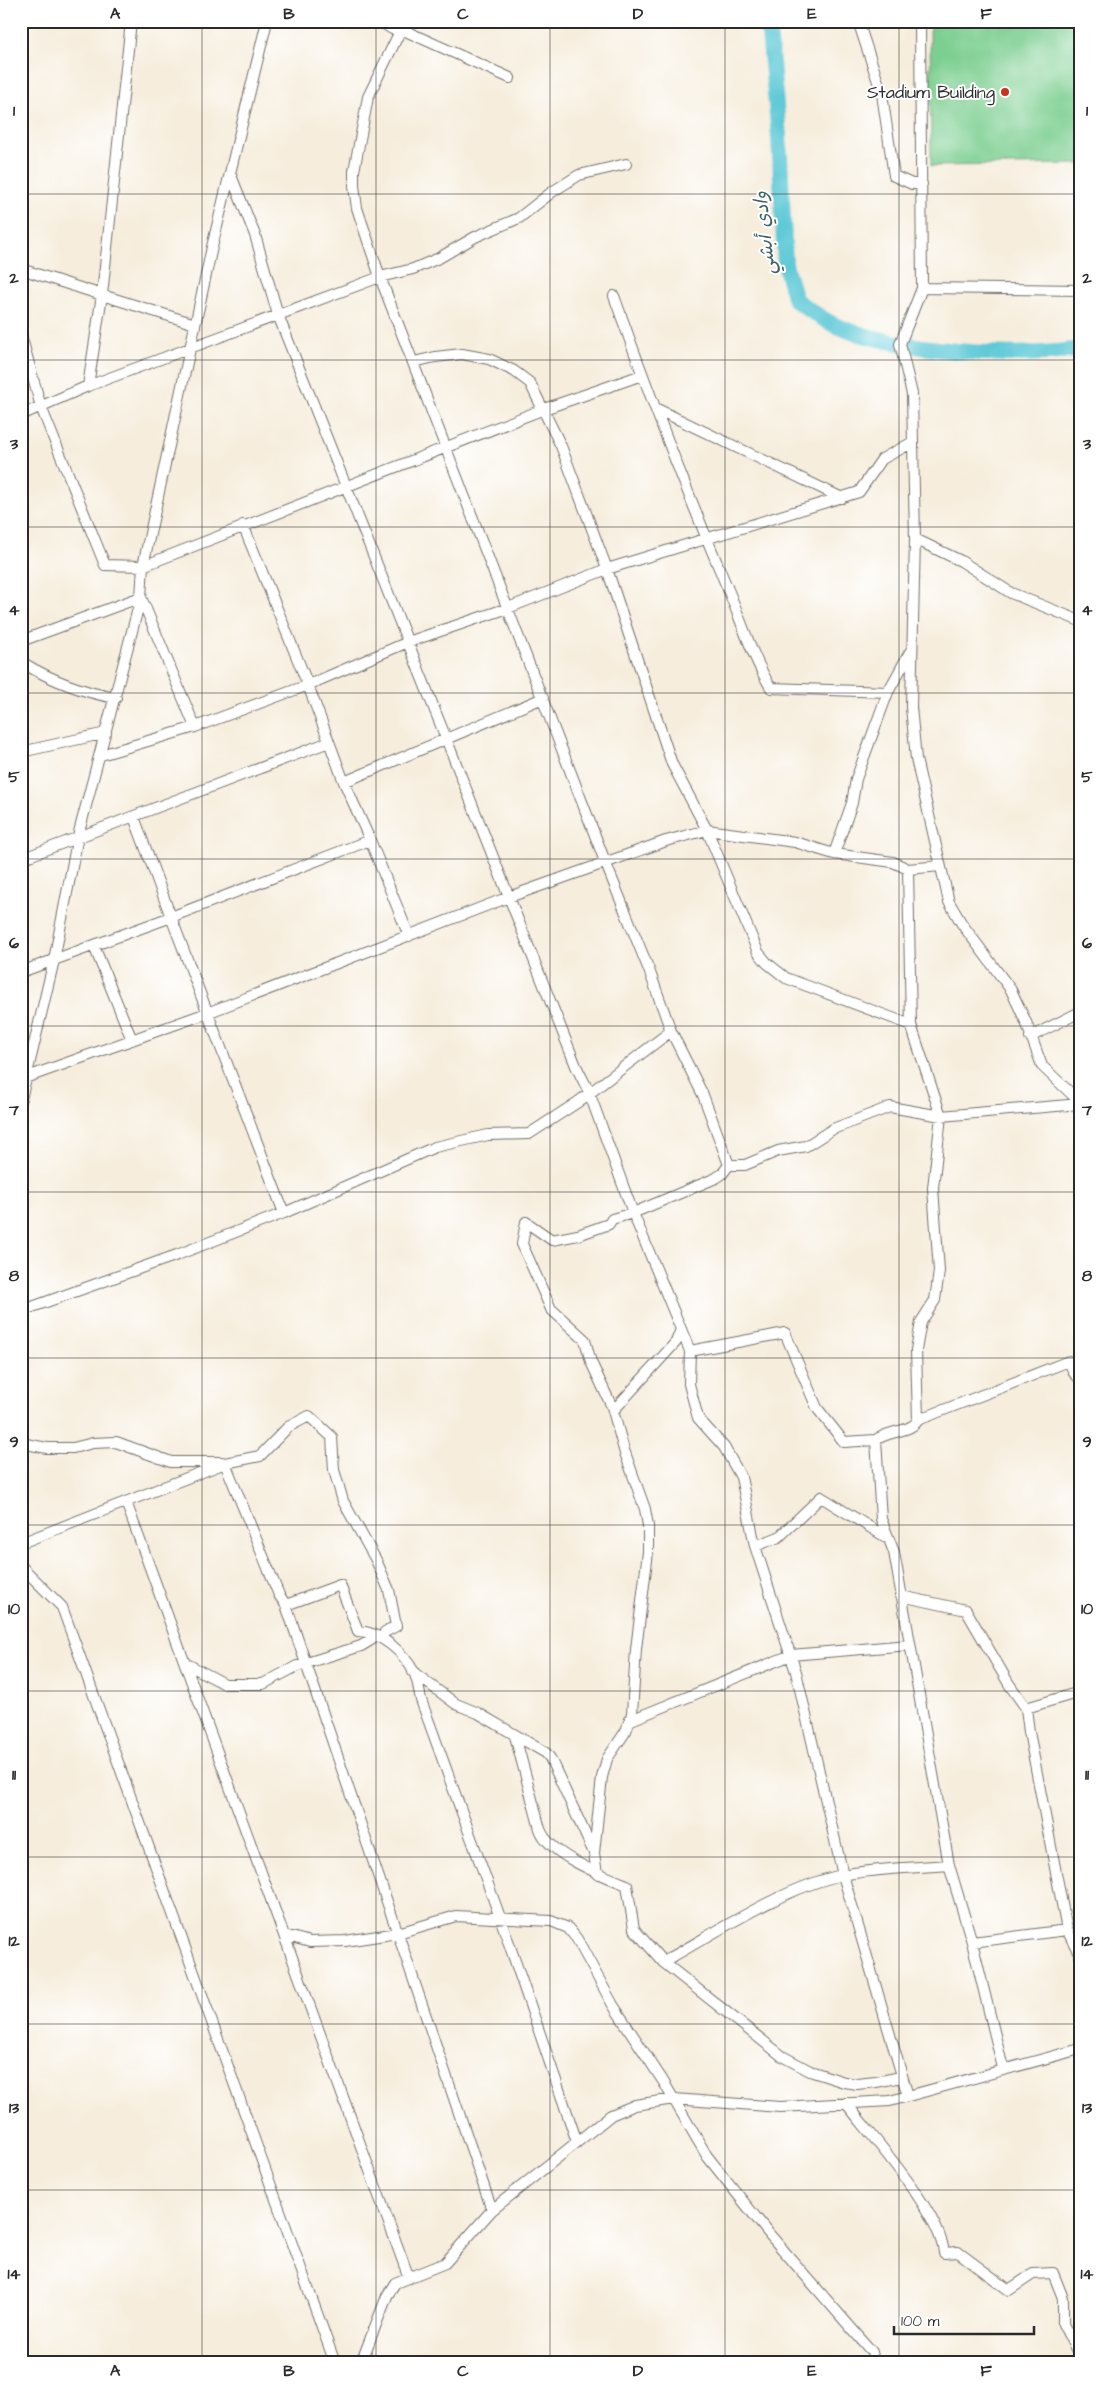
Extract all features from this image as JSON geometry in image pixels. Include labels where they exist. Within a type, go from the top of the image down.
[{"type":"street","points":[[88,386],[102,294],[131,21]]},
{"type":"street","points":[[21,1099],[24,1078],[54,960],[78,836],[101,755],[141,597],[143,566],[189,348],[267,21]]},
{"type":"street","points":[[379,21],[392,29],[403,25],[510,78]]},
{"type":"street","points":[[858,21],[882,94],[894,176],[912,184],[922,184]]},
{"type":"street","points":[[920,21],[922,288],[900,344],[912,394],[915,539],[910,652],[911,706],[916,759],[949,902],[962,924],[1011,990],[1026,1022],[1042,1066],[1080,1103]]},
{"type":"street","points":[[403,25],[368,97],[354,171],[357,208],[380,277],[606,864],[649,970],[671,1031],[703,1095],[729,1165]]},
{"type":"street","points":[[21,415],[88,386],[189,348],[380,277],[413,269],[439,258],[475,237],[519,218],[552,192],[579,175],[626,164]]},
{"type":"street","points":[[230,173],[255,235],[278,315],[448,739],[576,1066],[589,1092],[633,1213],[690,1351],[689,1384],[698,1418],[724,1447],[741,1477],[755,1546],[791,1655],[843,1875],[908,2096]]},
{"type":"street","points":[[21,269],[195,324]]},
{"type":"street","points":[[922,288],[1080,290]]},
{"type":"street","points":[[614,296],[642,375],[657,409],[706,538],[757,662],[771,688],[888,692]]},
{"type":"street","points":[[21,335],[41,407],[102,561],[105,565],[113,566],[143,566],[544,409],[642,375]]},
{"type":"street","points":[[414,362],[462,354],[488,359],[514,371],[530,382],[561,446],[606,569],[672,764],[708,830],[758,952],[767,963],[786,978],[911,1025]]},
{"type":"street","points":[[657,409],[757,459],[842,498]]},
{"type":"street","points":[[101,755],[195,727],[308,685],[408,642],[508,608],[606,569],[859,492],[882,459],[913,442]]},
{"type":"street","points":[[243,526],[308,685],[344,782],[409,936]]},
{"type":"street","points":[[915,539],[962,561],[1011,593],[1080,620]]},
{"type":"street","points":[[21,641],[141,597]]},
{"type":"street","points":[[141,597],[195,727]]},
{"type":"street","points":[[834,854],[852,802],[856,779],[888,692],[910,652]]},
{"type":"street","points":[[21,659],[23,663],[63,684],[86,692],[116,698]]},
{"type":"street","points":[[344,782],[543,698]]},
{"type":"street","points":[[21,752],[106,733]]},
{"type":"street","points":[[21,859],[329,742]]},
{"type":"street","points":[[134,817],[170,917],[284,1212]]},
{"type":"street","points":[[24,1078],[208,1013],[509,897],[606,864],[666,841],[708,830],[795,842],[834,854],[893,862],[908,869],[940,866]]},
{"type":"street","points":[[21,972],[94,946],[370,840]]},
{"type":"street","points":[[908,869],[911,1025],[941,1116],[933,1188],[939,1271],[934,1300],[920,1322],[916,1350],[918,1420]]},
{"type":"street","points":[[94,946],[132,1040]]},
{"type":"street","points":[[1030,1037],[1080,1012]]},
{"type":"street","points":[[21,1311],[177,1256],[435,1147],[488,1135],[528,1134],[578,1102],[671,1031]]},
{"type":"street","points":[[729,1165],[744,1165],[778,1151],[806,1146],[833,1128],[890,1107],[941,1116],[1080,1103]]},
{"type":"street","points":[[597,1874],[594,1853],[602,1777],[607,1759],[631,1720],[648,1526],[645,1509],[624,1450],[614,1411],[589,1356],[585,1340],[552,1309],[522,1244],[526,1222],[552,1240],[578,1235],[609,1224],[612,1219],[633,1213],[716,1178],[729,1165]]},
{"type":"street","points":[[614,1411],[676,1342],[681,1329]]},
{"type":"street","points":[[690,1351],[785,1333],[817,1408],[844,1442],[876,1440],[882,1435],[914,1426],[918,1420],[1069,1361],[1074,1373],[1080,1379]]},
{"type":"street","points":[[21,1543],[225,1463],[260,1456],[288,1427],[309,1416],[332,1437],[334,1470],[343,1501],[376,1560],[389,1590],[396,1626],[386,1632]]},
{"type":"street","points":[[876,1440],[881,1519],[894,1552],[949,1864],[972,1942],[1003,2068]]},
{"type":"street","points":[[21,1443],[46,1448],[73,1448],[93,1443],[116,1442],[171,1462],[225,1463]]},
{"type":"street","points":[[225,1463],[279,1596],[286,1605],[492,2210]]},
{"type":"street","points":[[755,1546],[780,1537],[820,1498],[889,1539]]},
{"type":"street","points":[[126,1502],[409,2278]]},
{"type":"street","points":[[21,1566],[62,1607],[335,2363]]},
{"type":"street","points":[[286,1605],[340,1585],[358,1631],[377,1635],[386,1641],[414,1672],[456,1704],[478,1713],[546,1753],[594,1853]]},
{"type":"street","points":[[901,1596],[966,1610],[1026,1708],[1067,1930],[1080,1956]]},
{"type":"street","points":[[185,1663],[225,1684],[263,1684],[306,1664],[361,1646],[371,1640]]},
{"type":"street","points":[[631,1720],[791,1655],[909,1645]]},
{"type":"street","points":[[414,1672],[421,1700],[501,1920],[577,2142]]},
{"type":"street","points":[[1026,1708],[1080,1692]]},
{"type":"street","points":[[515,1736],[543,1837],[547,1843],[597,1874],[627,1885],[634,1929],[663,1962],[782,2056],[810,2071],[844,2082],[857,2084],[901,2076]]},
{"type":"street","points":[[663,1962],[775,1900],[814,1884],[843,1875],[949,1864]]},
{"type":"street","points":[[284,1936],[310,1942],[345,1941],[398,1934],[456,1916],[551,1922],[568,1928],[613,2005],[674,2099],[707,2156],[770,2235],[872,2352]]},
{"type":"street","points":[[972,1942],[1067,1930]]},
{"type":"street","points":[[361,2363],[386,2296],[395,2283],[445,2263],[492,2210],[611,2115],[635,2105],[674,2099],[780,2107],[890,2101],[1080,2048]]},
{"type":"street","points":[[846,2104],[913,2189],[943,2239],[944,2253],[958,2252],[1009,2290],[1033,2274],[1053,2273],[1063,2298],[1063,2324],[1080,2357]]},
{"type":"green space","name":"Stadium Building","points":[[930,21],[1080,21],[1080,164],[931,166]]},
{"type":"waterway","name":"وادي أبشي","points":[[759,21],[769,32],[779,136],[785,264],[795,300],[837,326],[892,342],[957,351],[990,353],[1023,354],[1080,349]]},
{"type":"place","name":"Stadium Building","points":[[1005,92]]}]
